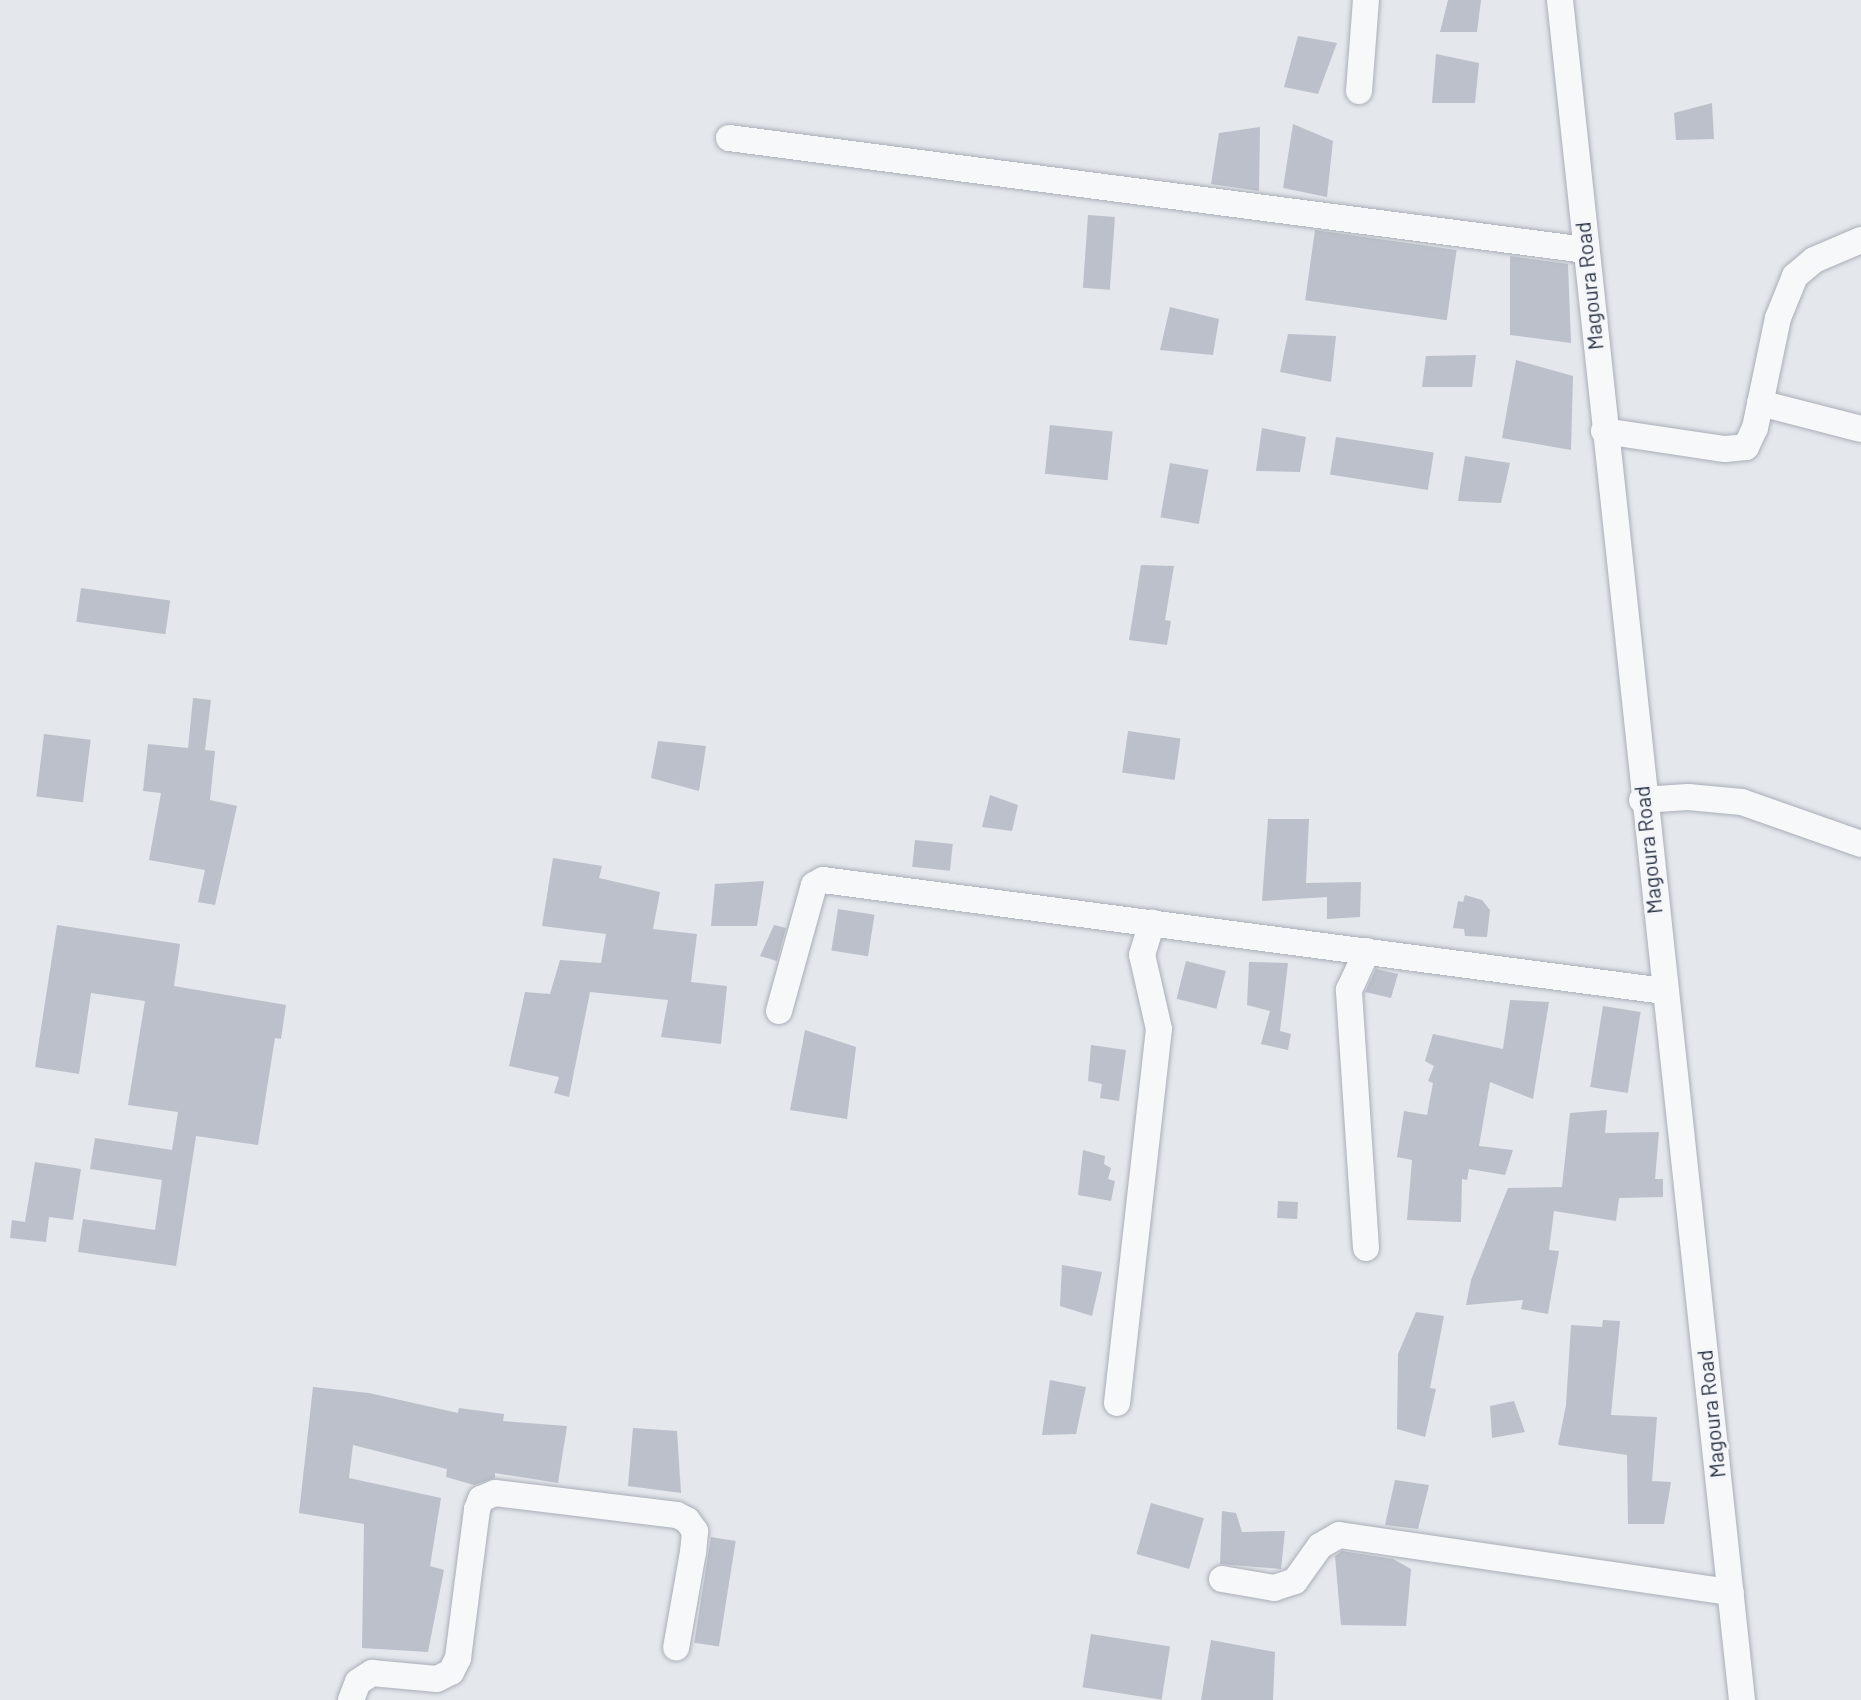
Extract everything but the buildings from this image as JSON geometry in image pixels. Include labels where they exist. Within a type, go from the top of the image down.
[{"type":"street","points":[[1359,91],[1366,0]]},
{"type":"street","name":"Magoura Road","points":[[1560,0],[1642,800],[1742,1700]]},
{"type":"street","points":[[729,138],[1586,250]]},
{"type":"street","points":[[1604,431],[1737,450],[1750,440],[1778,318],[1796,276],[1814,260],[1861,240]]},
{"type":"street","points":[[1760,403],[1861,429]]},
{"type":"street","points":[[1642,800],[1688,797],[1742,802],[1861,844]]},
{"type":"street","points":[[779,1011],[814,885],[823,880],[1664,991]]},
{"type":"street","points":[[1117,1403],[1159,1029],[1142,955],[1152,922]]},
{"type":"street","points":[[1366,1248],[1349,990],[1367,951]]},
{"type":"street","points":[[351,1700],[358,1682],[372,1672],[437,1679],[451,1672],[463,1631],[477,1509],[481,1499],[495,1493],[677,1515],[687,1520],[695,1531],[694,1552],[676,1648]]},
{"type":"street","points":[[1222,1579],[1274,1588],[1295,1581],[1320,1546],[1339,1535],[1731,1592]]}]
